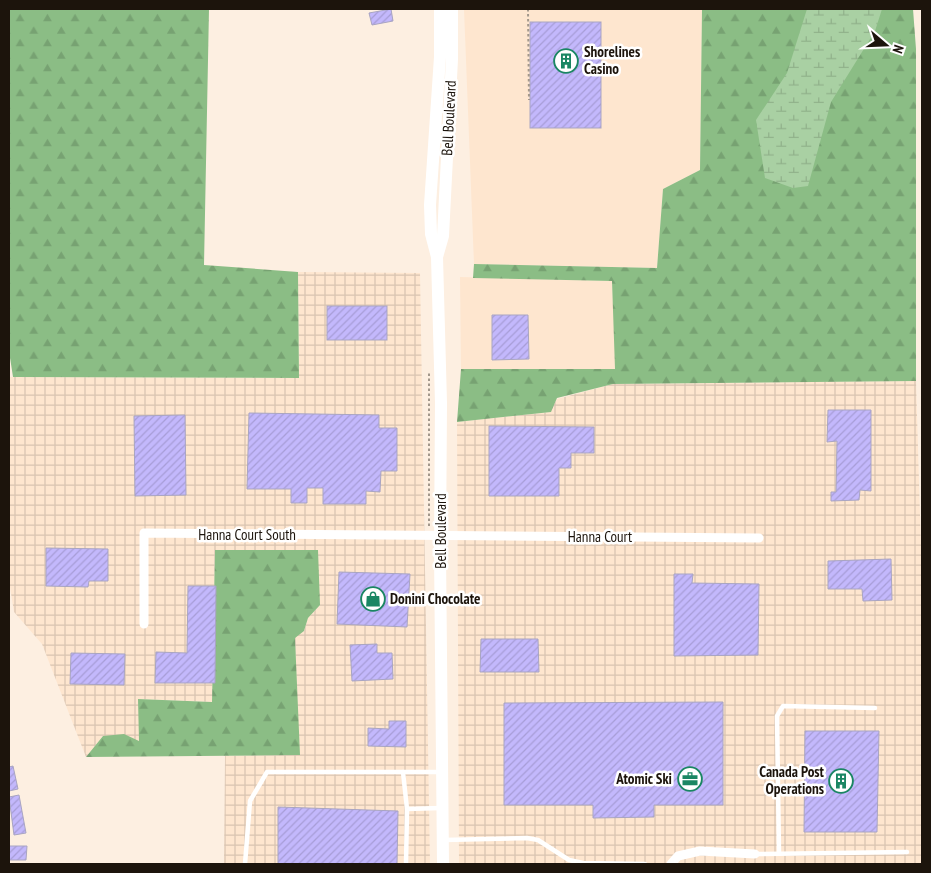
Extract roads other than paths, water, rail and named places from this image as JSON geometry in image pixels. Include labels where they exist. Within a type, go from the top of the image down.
[{"type":"main road","name":"Bell Boulevard","points":[[440,9],[440,57],[430,205],[431,234],[437,257],[441,393],[440,536],[443,864]]},
{"type":"main road","name":"Bell Boulevard","points":[[437,257],[443,236],[452,59],[452,9]]},
{"type":"street","name":"Hanna Court South","points":[[144,624],[144,533],[440,536]]},
{"type":"street","name":"Hanna Court","points":[[440,536],[759,538]]},
{"type":"street","points":[[671,864],[678,856],[700,851],[755,854]]},
{"type":"lane","points":[[779,853],[778,716],[783,706],[875,708]]},
{"type":"lane","points":[[245,864],[250,801],[267,772],[442,772]]},
{"type":"lane","points":[[403,772],[407,809],[406,864]]},
{"type":"lane","points":[[407,809],[442,808]]},
{"type":"lane","points":[[442,840],[527,838],[538,840],[569,860],[582,863],[645,864]]},
{"type":"lane","points":[[755,854],[906,852]]},
{"type":"place","name":"Shorelines Casino","points":[[566,61]]},
{"type":"place","name":"Donini Chocolate","points":[[373,599]]},
{"type":"place","name":"Atomic Ski","points":[[690,779]]},
{"type":"place","name":"Canada Post Operations","points":[[841,781]]}]
